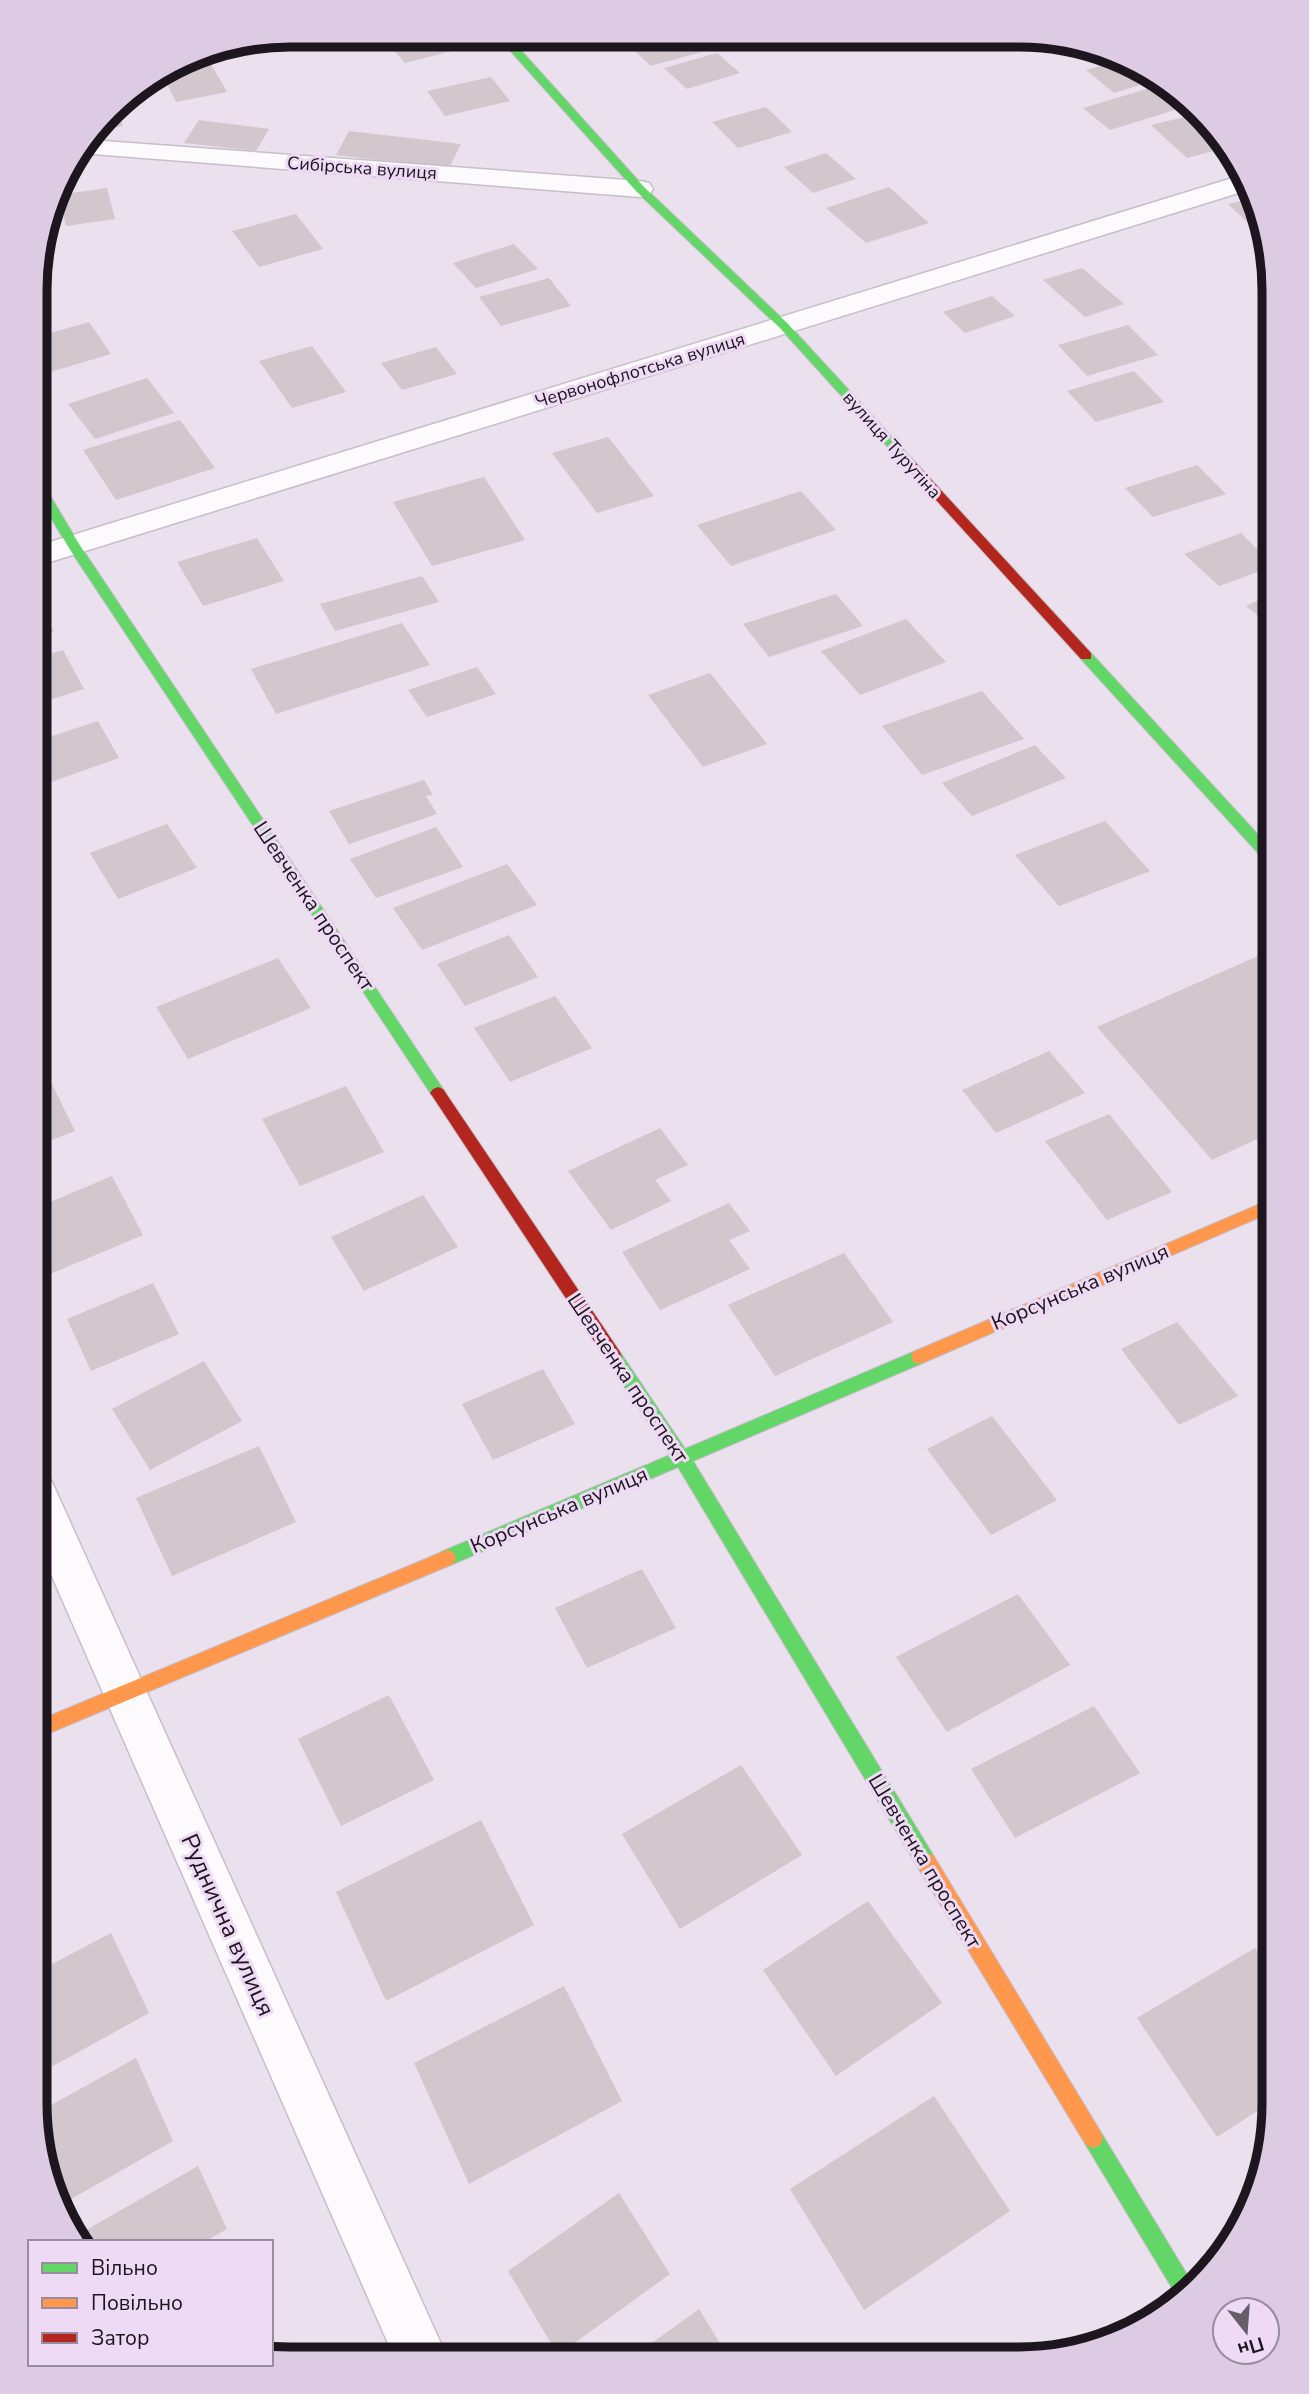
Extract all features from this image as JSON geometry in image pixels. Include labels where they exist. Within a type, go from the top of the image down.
[{"type":"street","name":"вулиця Турутіна","points":[[513,48],[640,189],[784,326],[1262,848]]},
{"type":"street","name":"Сибірська вулиця","points":[[94,148],[640,189]]},
{"type":"street","name":"Червонофлотська вулиця","points":[[47,553],[1238,185]]},
{"type":"street","name":"Шевченка проспект","points":[[47,501],[73,545],[682,1459],[1182,2284]]},
{"type":"street","name":"Корсунська вулиця","points":[[47,1726],[682,1459],[1261,1208]]},
{"type":"street","name":"Руднична вулиця","points":[[47,1518],[417,2347]]},
{"type":"building","points":[[701,47],[705,51],[651,66],[631,48]]},
{"type":"building","points":[[391,48],[465,48],[405,63]]},
{"type":"building","points":[[717,53],[740,73],[687,89],[664,68]]},
{"type":"building","points":[[209,61],[227,92],[176,102],[166,82]]},
{"type":"building","points":[[1106,64],[1146,83],[1114,93],[1086,70]]},
{"type":"building","points":[[491,77],[510,101],[445,116],[427,91]]},
{"type":"building","points":[[1153,87],[1180,109],[1110,130],[1083,108]]},
{"type":"building","points":[[766,107],[792,132],[738,148],[712,122]]},
{"type":"building","points":[[1187,116],[1217,150],[1187,158],[1151,125]]},
{"type":"building","points":[[121,117],[123,126],[110,128]]},
{"type":"building","points":[[199,120],[269,129],[256,151],[184,143]]},
{"type":"building","points":[[349,131],[461,144],[449,168],[336,155]]},
{"type":"building","points":[[826,153],[856,179],[813,193],[784,167]]},
{"type":"building","points":[[889,187],[929,223],[866,243],[826,208]]},
{"type":"building","points":[[107,188],[115,219],[66,226],[61,208],[68,194]]},
{"type":"building","points":[[1244,200],[1253,228],[1228,204]]},
{"type":"building","points":[[296,214],[323,249],[259,267],[232,231]]},
{"type":"building","points":[[514,244],[538,269],[476,288],[453,263]]},
{"type":"building","points":[[1082,268],[1124,304],[1085,317],[1043,280]]},
{"type":"building","points":[[549,278],[571,306],[501,326],[479,297]]},
{"type":"building","points":[[992,296],[1015,316],[965,333],[943,312]]},
{"type":"building","points":[[89,322],[111,354],[47,373],[47,334]]},
{"type":"building","points":[[1128,325],[1158,355],[1087,376],[1058,345]]},
{"type":"building","points":[[312,346],[346,392],[292,408],[259,361]]},
{"type":"building","points":[[436,347],[457,374],[402,390],[381,363]]},
{"type":"building","points":[[1134,371],[1164,402],[1096,422],[1067,391]]},
{"type":"building","points":[[147,378],[174,413],[95,439],[68,404]]},
{"type":"building","points":[[180,420],[215,468],[116,500],[83,450]]},
{"type":"building","points":[[608,437],[654,496],[597,513],[552,453]]},
{"type":"building","points":[[1197,465],[1226,494],[1153,517],[1125,488]]},
{"type":"building","points":[[484,477],[525,540],[432,566],[393,502]]},
{"type":"building","points":[[801,491],[836,530],[731,566],[697,525]]},
{"type":"building","points":[[1241,533],[1262,554],[1262,570],[1219,586],[1184,554]]},
{"type":"building","points":[[257,538],[284,581],[203,606],[177,562]]},
{"type":"building","points":[[422,576],[439,602],[335,631],[320,604]]},
{"type":"building","points":[[836,594],[863,626],[769,657],[743,624]]},
{"type":"building","points":[[1262,599],[1262,619],[1246,606]]},
{"type":"building","points":[[906,619],[946,662],[860,695],[821,651]]},
{"type":"building","points":[[47,620],[54,632],[47,634]]},
{"type":"building","points":[[402,623],[430,665],[276,714],[251,669]]},
{"type":"building","points":[[63,650],[84,689],[47,701],[47,655]]},
{"type":"building","points":[[477,667],[496,694],[427,717],[408,690]]},
{"type":"building","points":[[710,673],[767,744],[703,767],[648,695]]},
{"type":"building","points":[[982,691],[1024,739],[922,775],[882,726]]},
{"type":"building","points":[[98,721],[119,758],[47,783],[47,738]]},
{"type":"building","points":[[1035,745],[1066,778],[972,816],[942,783]]},
{"type":"building","points":[[424,780],[433,795],[426,796],[437,814],[349,844],[329,811]]},
{"type":"building","points":[[1105,821],[1150,871],[1059,906],[1015,855]]},
{"type":"building","points":[[167,824],[197,868],[118,899],[90,853]]},
{"type":"building","points":[[436,827],[463,867],[376,898],[350,859]]},
{"type":"building","points":[[507,864],[537,905],[422,950],[393,908]]},
{"type":"building","points":[[509,935],[538,977],[465,1006],[437,964]]},
{"type":"building","points":[[1258,956],[1262,960],[1262,1137],[1212,1160],[1097,1027]]},
{"type":"building","points":[[278,958],[311,1008],[188,1059],[156,1007]]},
{"type":"building","points":[[555,996],[592,1048],[510,1082],[474,1028]]},
{"type":"building","points":[[1049,1051],[1085,1093],[996,1133],[962,1090]]},
{"type":"building","points":[[47,1074],[75,1131],[47,1142]]},
{"type":"building","points":[[346,1086],[384,1152],[300,1186],[262,1119]]},
{"type":"building","points":[[1109,1114],[1172,1192],[1107,1220],[1045,1141]]},
{"type":"building","points":[[660,1128],[688,1165],[655,1180],[671,1201],[611,1230],[568,1171]]},
{"type":"building","points":[[112,1176],[143,1235],[47,1275],[47,1203]]},
{"type":"building","points":[[423,1195],[458,1247],[364,1291],[331,1237]]},
{"type":"building","points":[[729,1203],[750,1231],[729,1240],[750,1269],[660,1310],[622,1252]]},
{"type":"building","points":[[844,1253],[893,1322],[775,1376],[728,1305]]},
{"type":"building","points":[[153,1283],[179,1334],[91,1371],[67,1319]]},
{"type":"building","points":[[1177,1322],[1238,1396],[1179,1425],[1121,1349]]},
{"type":"building","points":[[204,1361],[242,1421],[150,1470],[112,1409]]},
{"type":"building","points":[[543,1369],[575,1424],[493,1460],[462,1404]]},
{"type":"building","points":[[992,1416],[1057,1500],[991,1535],[927,1449]]},
{"type":"building","points":[[259,1446],[296,1522],[172,1576],[136,1498]]},
{"type":"building","points":[[642,1569],[676,1628],[587,1668],[555,1608]]},
{"type":"building","points":[[1018,1594],[1070,1665],[947,1732],[896,1657]]},
{"type":"building","points":[[389,1695],[434,1780],[341,1826],[298,1739]]},
{"type":"building","points":[[1094,1706],[1140,1773],[1015,1838],[971,1769]]},
{"type":"building","points":[[741,1765],[802,1855],[680,1929],[622,1834]]},
{"type":"building","points":[[481,1820],[534,1925],[386,2001],[336,1892]]},
{"type":"building","points":[[868,1901],[942,2003],[836,2076],[763,1970]]},
{"type":"building","points":[[111,1933],[149,2013],[47,2069],[47,1967]]},
{"type":"building","points":[[1255,1948],[1261,1957],[1261,2109],[1217,2137],[1137,2018]]},
{"type":"building","points":[[564,1986],[622,2101],[469,2184],[414,2063]]},
{"type":"building","points":[[136,2058],[173,2141],[68,2201],[52,2151],[47,2107]]},
{"type":"building","points":[[934,2096],[1010,2211],[864,2310],[790,2189]]},
{"type":"building","points":[[198,2166],[227,2229],[208,2240],[89,2240],[84,2231]]},
{"type":"building","points":[[619,2193],[670,2274],[569,2347],[553,2347],[508,2271]]},
{"type":"building","points":[[699,2309],[722,2347],[646,2347]]},
{"type":"traffic: fast","points":[[513,48],[640,189],[784,326],[910,464]]},
{"type":"traffic: fast","points":[[47,501],[73,545],[438,1093]]},
{"type":"traffic: fast","points":[[1086,656],[1262,848]]},
{"type":"traffic: fast","points":[[614,1357],[682,1459],[926,1862]]},
{"type":"traffic: fast","points":[[447,1558],[919,1357]]},
{"type":"traffic: fast","points":[[1093,2138],[1182,2284]]},
{"type":"traffic: slow","points":[[919,1357],[1261,1209]]},
{"type":"traffic: slow","points":[[47,1726],[447,1558]]},
{"type":"traffic: slow","points":[[926,1862],[1093,2138]]},
{"type":"traffic: jam","points":[[910,464],[1086,656]]},
{"type":"traffic: jam","points":[[438,1093],[614,1357]]}]
